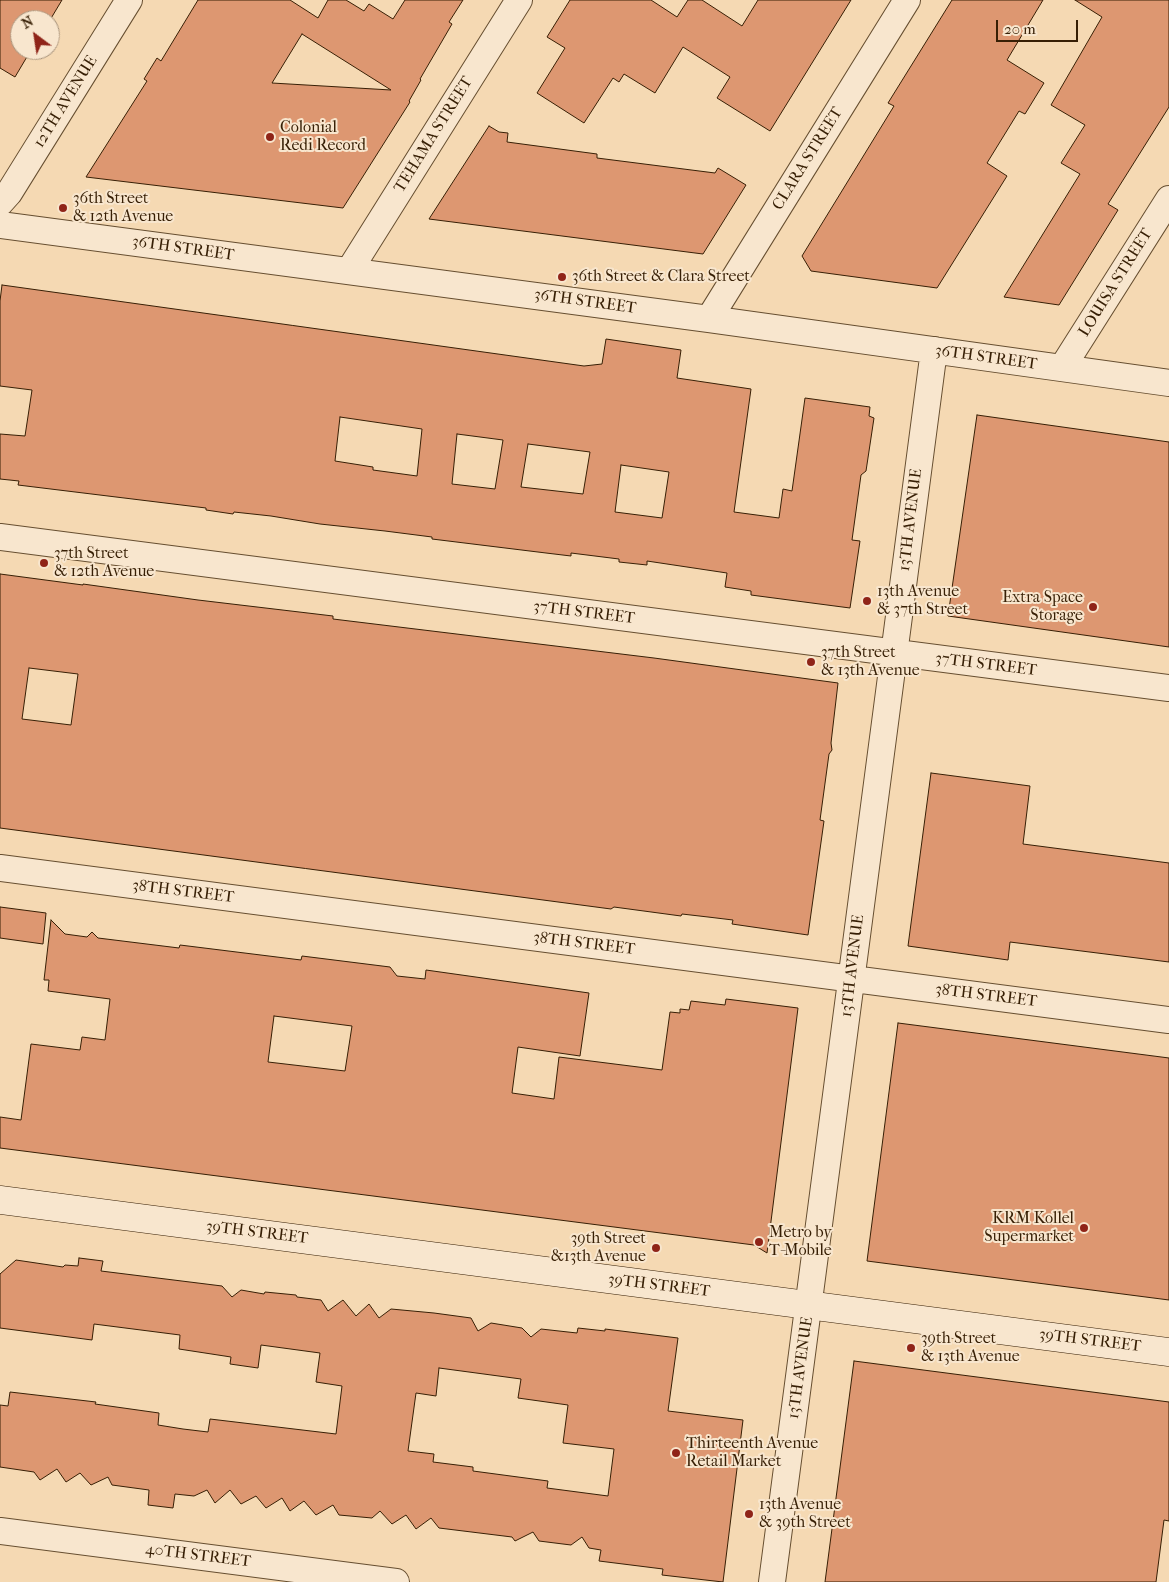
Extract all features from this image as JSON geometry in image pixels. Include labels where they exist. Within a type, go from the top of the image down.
[{"type":"main road","name":"39TH STREET","points":[[0,1200],[1169,1352]]},
{"type":"street","name":"12TH AVENUE","points":[[0,203],[9,193],[129,0]]},
{"type":"street","name":"TEHAMA STREET","points":[[349,271],[519,0]]},
{"type":"street","name":"CLARA STREET","points":[[709,319],[907,0]]},
{"type":"street","name":"LOUISA STREET","points":[[1062,368],[1169,199]]},
{"type":"street","name":"36TH STREET","points":[[0,224],[1169,383]]},
{"type":"street","name":"13TH AVENUE","points":[[772,1582],[934,350]]},
{"type":"street","name":"37TH STREET","points":[[0,537],[1169,688]]},
{"type":"street","name":"38TH STREET","points":[[0,868],[1169,1020]]},
{"type":"street","name":"40TH STREET","points":[[0,1531],[396,1582]]},
{"type":"building","points":[[0,0],[62,0],[56,10],[10,10],[10,60],[25,60],[15,77],[0,68]]},
{"type":"building","points":[[198,0],[290,0],[318,18],[328,0],[346,0],[364,11],[369,4],[393,19],[405,0],[463,0],[449,22],[452,24],[420,79],[410,102],[343,208],[86,177],[147,81],[144,79],[157,58],[161,61]],"holes":[[[302,34],[391,90],[272,83]]]},
{"type":"building","points":[[570,0],[651,0],[677,17],[688,0],[702,0],[742,26],[758,0],[851,0],[770,131],[717,98],[730,77],[683,47],[655,93],[624,74],[619,82],[613,78],[584,123],[537,93],[565,48],[547,37]]},
{"type":"building","points":[[952,0],[1043,0],[1007,60],[1044,83],[1025,114],[1019,111],[987,163],[1007,176],[937,288],[811,271],[802,256],[894,106],[888,103]]},
{"type":"building","points":[[1075,0],[1169,0],[1169,107],[1108,204],[1118,210],[1059,305],[1004,297],[1080,174],[1061,163],[1085,125],[1051,105],[1102,17]]},
{"type":"building","points":[[489,126],[499,132],[508,133],[507,142],[597,154],[597,158],[715,173],[718,168],[746,185],[703,254],[429,219]]},
{"type":"building","points":[[2,285],[584,366],[602,364],[606,339],[681,350],[677,378],[751,389],[734,512],[779,518],[783,489],[792,491],[805,398],[870,407],[869,416],[874,418],[866,471],[861,475],[852,540],[860,541],[850,608],[751,595],[751,591],[725,587],[727,573],[647,561],[647,565],[619,562],[619,559],[571,553],[571,556],[432,539],[432,537],[320,524],[271,516],[234,512],[233,514],[206,510],[206,508],[18,485],[19,481],[0,479],[0,434],[25,436],[32,390],[0,386],[0,301]],"holes":[[[340,417],[422,429],[417,476],[373,470],[373,467],[335,461]],[[457,434],[503,440],[495,489],[452,484]],[[528,444],[590,452],[583,494],[521,487]],[[621,465],[669,472],[662,518],[615,512]]]},
{"type":"building","points":[[977,415],[1169,442],[1169,647],[948,616]]},
{"type":"building","points":[[0,574],[333,616],[333,619],[654,658],[838,683],[831,743],[832,750],[829,754],[820,820],[824,821],[808,935],[732,924],[733,920],[682,914],[681,916],[614,907],[611,909],[0,828]],"holes":[[[29,668],[78,674],[71,725],[22,719]]]},
{"type":"building","points":[[931,773],[1030,786],[1023,844],[1169,863],[1169,962],[1010,942],[1008,960],[908,946]]},
{"type":"building","points":[[0,907],[46,913],[43,944],[0,938]]},
{"type":"building","points":[[51,920],[65,934],[87,937],[92,932],[98,938],[179,948],[180,945],[301,960],[302,956],[390,967],[397,976],[425,979],[426,970],[589,993],[580,1056],[518,1047],[512,1093],[554,1099],[559,1057],[662,1070],[670,1012],[680,1013],[680,1009],[689,1010],[691,1001],[725,1005],[726,999],[798,1008],[767,1253],[754,1245],[0,1148],[0,1117],[21,1120],[31,1044],[80,1050],[82,1037],[105,1040],[110,999],[48,991],[49,980],[44,980]],"holes":[[[274,1016],[352,1026],[345,1071],[268,1062]]]},
{"type":"building","points":[[898,1023],[1169,1058],[1169,1300],[867,1261]]},
{"type":"building","points":[[79,1258],[103,1261],[101,1271],[222,1286],[232,1297],[241,1290],[264,1294],[265,1292],[296,1295],[297,1297],[321,1300],[328,1311],[343,1300],[356,1316],[369,1304],[379,1318],[391,1309],[471,1318],[478,1331],[491,1323],[522,1328],[531,1337],[541,1329],[577,1333],[578,1328],[605,1331],[605,1329],[678,1338],[668,1411],[743,1420],[723,1582],[662,1575],[663,1569],[599,1561],[601,1550],[589,1548],[582,1537],[571,1545],[539,1541],[533,1532],[515,1541],[512,1537],[439,1528],[431,1518],[416,1529],[406,1515],[392,1524],[380,1511],[372,1518],[339,1515],[333,1505],[316,1515],[304,1501],[290,1511],[282,1498],[266,1508],[256,1496],[241,1504],[230,1490],[215,1503],[207,1490],[194,1496],[175,1494],[173,1508],[148,1505],[149,1490],[112,1485],[108,1477],[91,1485],[80,1473],[66,1482],[57,1469],[40,1480],[34,1472],[0,1467],[0,1405],[8,1406],[10,1392],[96,1402],[95,1404],[159,1413],[158,1425],[183,1429],[208,1432],[210,1419],[336,1434],[342,1386],[316,1382],[320,1353],[261,1345],[258,1368],[230,1364],[231,1357],[179,1349],[180,1335],[94,1324],[92,1340],[0,1328],[0,1274],[16,1260],[63,1267],[65,1265],[78,1266]],"holes":[[[439,1368],[521,1379],[518,1398],[568,1405],[563,1443],[614,1449],[608,1496],[547,1488],[548,1481],[473,1471],[473,1467],[433,1462],[434,1454],[408,1451],[416,1393],[436,1396]]]},
{"type":"building","points":[[854,1361],[1169,1402],[1169,1521],[1164,1520],[1156,1582],[825,1582]]},
{"type":"place","name":"Colonial Redi Record","points":[[270,137]]},
{"type":"place","name":"36th Street & 12th Avenue","points":[[63,208]]},
{"type":"place","name":"36th Street & Clara Street","points":[[562,277]]},
{"type":"place","name":"37th Street & 12th Avenue","points":[[44,563]]},
{"type":"place","name":"13th Avenue & 37th Street","points":[[867,601]]},
{"type":"place","name":"Extra Space Storage","points":[[1093,607]]},
{"type":"place","name":"37th Street & 13th Avenue","points":[[811,662]]},
{"type":"place","name":"KRM Kollel Supermarket","points":[[1084,1228]]},
{"type":"place","name":"Metro by T-Mobile","points":[[759,1242]]},
{"type":"place","name":"39th Street &13th Avenue","points":[[656,1248]]},
{"type":"place","name":"39th Street & 13th Avenue","points":[[911,1348]]},
{"type":"place","name":"Thirteenth Avenue Retail Market","points":[[676,1453]]},
{"type":"place","name":"13th Avenue & 39th Street","points":[[749,1514]]}]
